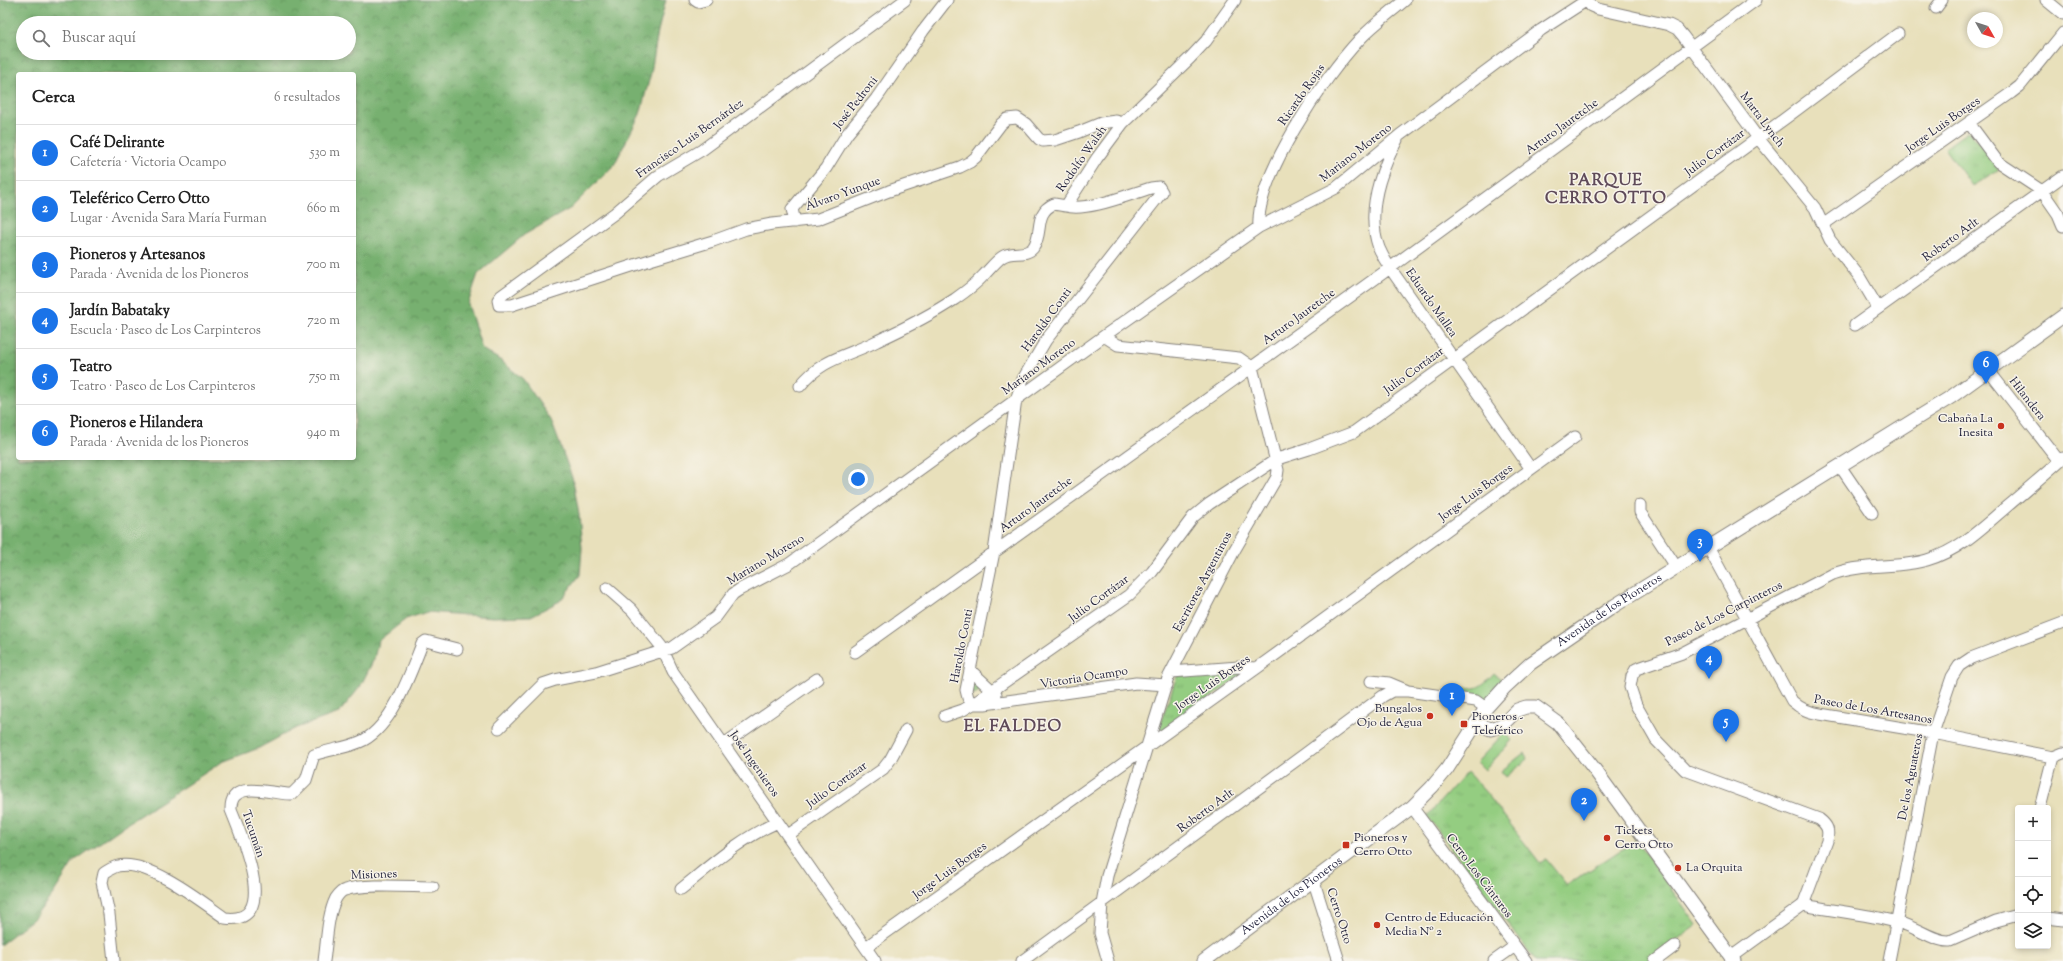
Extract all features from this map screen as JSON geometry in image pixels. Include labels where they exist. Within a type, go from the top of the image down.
[{"type":"main road","name":"Avenida de los Pioneros","points":[[1204,961],[1412,806],[1432,787],[1447,769],[1486,708],[1505,687],[1531,663],[1574,632],[1709,549],[1989,371],[2063,316]]},
{"type":"main road","points":[[1476,723],[1491,729],[1502,725],[1517,710],[1526,707],[1536,707],[1558,723],[1592,766],[1732,959]]},
{"type":"street","name":"Francisco Luis Bernárdez","points":[[499,305],[498,300],[501,296],[615,213],[658,176],[702,150],[905,0]]},
{"type":"street","name":"José Pedroni","points":[[795,222],[792,209],[826,168],[848,134],[876,99],[923,31],[947,0]]},
{"type":"street","name":"Rodolfo Walsh","points":[[800,386],[810,373],[822,364],[878,341],[954,300],[982,278],[1003,256],[1011,253],[1025,253],[1030,251],[1037,239],[1039,222],[1043,211],[1054,204],[1066,206],[1097,158],[1123,123],[1190,58],[1206,40],[1236,0]]},
{"type":"street","name":"Ricardo Rojas","points":[[1259,227],[1260,206],[1283,148],[1290,135],[1331,75],[1359,40],[1405,0]]},
{"type":"street","name":"Mariano Moreno","points":[[499,728],[543,684],[555,680],[596,672],[672,648],[716,617],[733,594],[789,564],[1104,336],[1259,227],[1336,188],[1400,135],[1541,30],[1586,0]]},
{"type":"street","name":"Marta Lynch","points":[[1586,0],[1591,6],[1598,9],[1669,25],[1677,29],[1693,47],[1758,138],[1815,208],[1824,224],[1830,240],[1859,276],[1878,308]]},
{"type":"street","name":"Arturo Jauretche","points":[[855,652],[1390,268],[1756,0]]},
{"type":"street","points":[[2046,0],[2063,14]]},
{"type":"street","name":"Jorge Luis Borges","points":[[1824,224],[2020,86],[2063,33]]},
{"type":"street","name":"Julio Cortázar","points":[[945,716],[963,710],[973,704],[1129,595],[1152,572],[1193,517],[1277,459],[1354,432],[1758,138],[1898,34]]},
{"type":"street","name":"Álvaro Yunque","points":[[499,305],[512,305],[650,260],[713,242],[746,229],[772,224],[818,219],[888,191],[970,162],[1007,119],[1018,118],[1026,124],[1038,139],[1044,141],[1061,138],[1101,123],[1116,121],[1123,123]]},
{"type":"street","points":[[1969,122],[1998,162],[2042,191],[2058,214],[2063,226]]},
{"type":"street","name":"Eduardo Mallea","points":[[1400,135],[1381,173],[1375,201],[1374,225],[1376,238],[1380,249],[1390,268],[1531,469]]},
{"type":"street","name":"Roberto Arlt","points":[[1855,325],[2063,176]]},
{"type":"street","name":"Haroldo Conti","points":[[973,704],[968,698],[966,690],[994,552],[1016,400],[1023,379],[1046,340],[1162,192],[1159,187],[1151,188],[1101,203],[1076,208],[1066,206]]},
{"type":"street","points":[[1104,336],[1118,345],[1239,358],[1252,367]]},
{"type":"street","name":"Escritores Argentinos","points":[[1108,961],[1100,934],[1102,903],[1106,876],[1145,747],[1166,685],[1171,672],[1234,551],[1277,478],[1277,459],[1252,367]]},
{"type":"street","name":"Hilandera","points":[[1989,371],[2061,460]]},
{"type":"street","name":"Jorge Luis Borges","points":[[866,948],[1257,668],[1575,437]]},
{"type":"street","name":"Paseo de Los Carpinteros","points":[[1803,905],[1827,841],[1829,832],[1826,825],[1819,819],[1685,770],[1656,740],[1636,705],[1630,687],[1632,676],[1636,669],[1682,653],[1818,580],[1846,569],[1925,561],[1940,556],[1956,548],[1976,533],[2061,460]]},
{"type":"street","points":[[1840,466],[1872,513]]},
{"type":"street","points":[[1640,505],[1640,512],[1677,568]]},
{"type":"street","name":"Paseo de Los Artesanos","points":[[1709,549],[1748,617],[1792,701],[1807,712],[2058,755]]},
{"type":"street","name":"José Ingenieros","points":[[606,588],[632,610],[663,652],[673,672],[875,961]]},
{"type":"street","name":"De los Aguateros","points":[[1889,961],[1933,733],[1952,677],[1959,666],[1971,658],[2063,623]]},
{"type":"street","name":"Tucumán","points":[[114,961],[110,920],[102,882],[104,873],[120,865],[130,865],[144,869],[166,878],[225,918],[233,919],[243,915],[253,903],[256,893],[254,875],[231,810],[231,804],[236,795],[241,791],[249,790],[292,794],[306,780],[314,755],[366,739],[384,722],[408,680],[422,644],[426,641],[457,649]]},
{"type":"street","points":[[1171,672],[1239,667],[1257,668]]},
{"type":"street","points":[[970,670],[1004,702]]},
{"type":"street","points":[[724,744],[817,679]]},
{"type":"street","points":[[1371,681],[1389,683],[1408,691],[1476,701],[1486,708]]},
{"type":"street","name":"Victoria Ocampo","points":[[973,704],[1004,702],[1136,683],[1166,685]]},
{"type":"street","name":"Roberto Arlt","points":[[1022,961],[1383,696],[1392,691],[1408,691]]},
{"type":"street","name":"Julio Cortázar","points":[[788,835],[883,769],[890,760],[906,730]]},
{"type":"street","points":[[2041,805],[2058,755]]},
{"type":"street","name":"Cerro Los Cántaros","points":[[1412,806],[1526,961]]},
{"type":"street","points":[[681,889],[726,852],[759,830],[778,822]]},
{"type":"street","name":"Cerro Otto","points":[[1313,879],[1339,961]]},
{"type":"street","name":"Misiones","points":[[324,961],[331,914],[336,897],[342,890],[351,888],[380,887],[433,887]]},
{"type":"street","points":[[1732,959],[1803,905],[1896,922],[1916,928],[1943,942],[1950,941],[2015,914]]},
{"type":"street","points":[[2051,918],[2063,920]]},
{"type":"street","points":[[1494,961],[1515,946]]},
{"type":"street","points":[[1655,961],[1675,946]]},
{"type":"green space","points":[[0,0],[666,0],[658,31],[651,73],[640,114],[614,165],[571,208],[524,235],[478,274],[468,304],[482,349],[500,360],[523,379],[551,420],[573,480],[579,515],[582,548],[580,575],[560,601],[531,616],[493,617],[427,612],[406,619],[378,641],[374,659],[360,687],[339,713],[296,728],[259,748],[222,762],[128,823],[74,861],[53,894],[33,919],[0,945]]},
{"type":"green space","points":[[1968,131],[1998,162],[1998,170],[1972,186],[1945,148]]},
{"type":"green space","points":[[1241,670],[1244,673],[1155,738],[1177,676]]},
{"type":"green space","points":[[1494,673],[1504,682],[1485,704],[1456,696],[1453,691],[1476,688],[1483,684]]},
{"type":"green space","points":[[973,680],[985,688],[974,694],[970,692]]},
{"type":"green space","points":[[1504,733],[1512,740],[1485,770],[1477,762]]},
{"type":"green space","points":[[1524,753],[1528,759],[1506,777],[1501,771]]},
{"type":"green space","points":[[1467,772],[1488,795],[1540,863],[1546,859],[1567,885],[1636,840],[1697,925],[1648,961],[1536,961],[1427,816]]},
{"type":"place","name":"Pioneros e Hilandera","points":[[1986,384]]},
{"type":"place","name":"Cabaña La Inesita","points":[[2001,426]]},
{"type":"place","name":"Pioneros y Artesanos","points":[[1700,562]]},
{"type":"place","name":"Jardín Babataky","points":[[1709,679]]},
{"type":"place","name":"Bungalos Ojo de Agua","points":[[1430,716]]},
{"type":"place","name":"Café Delirante","points":[[1452,716]]},
{"type":"place","name":"Pioneros - Teleférico","points":[[1464,724]]},
{"type":"place","name":"Teatro","points":[[1726,742]]},
{"type":"place","name":"Teleférico Cerro Otto","points":[[1584,821]]},
{"type":"place","name":"Tickets Cerro Otto","points":[[1607,838]]},
{"type":"place","name":"Pioneros y Cerro Otto","points":[[1346,845]]},
{"type":"place","name":"La Orquita","points":[[1678,868]]},
{"type":"place","name":"Centro de Educación Media Nº 2","points":[[1377,925]]},
{"type":"district","name":"PARQUE CERRO OTTO","points":[[1606,190]]},
{"type":"district","name":"EL FALDEO","points":[[1013,727]]}]
